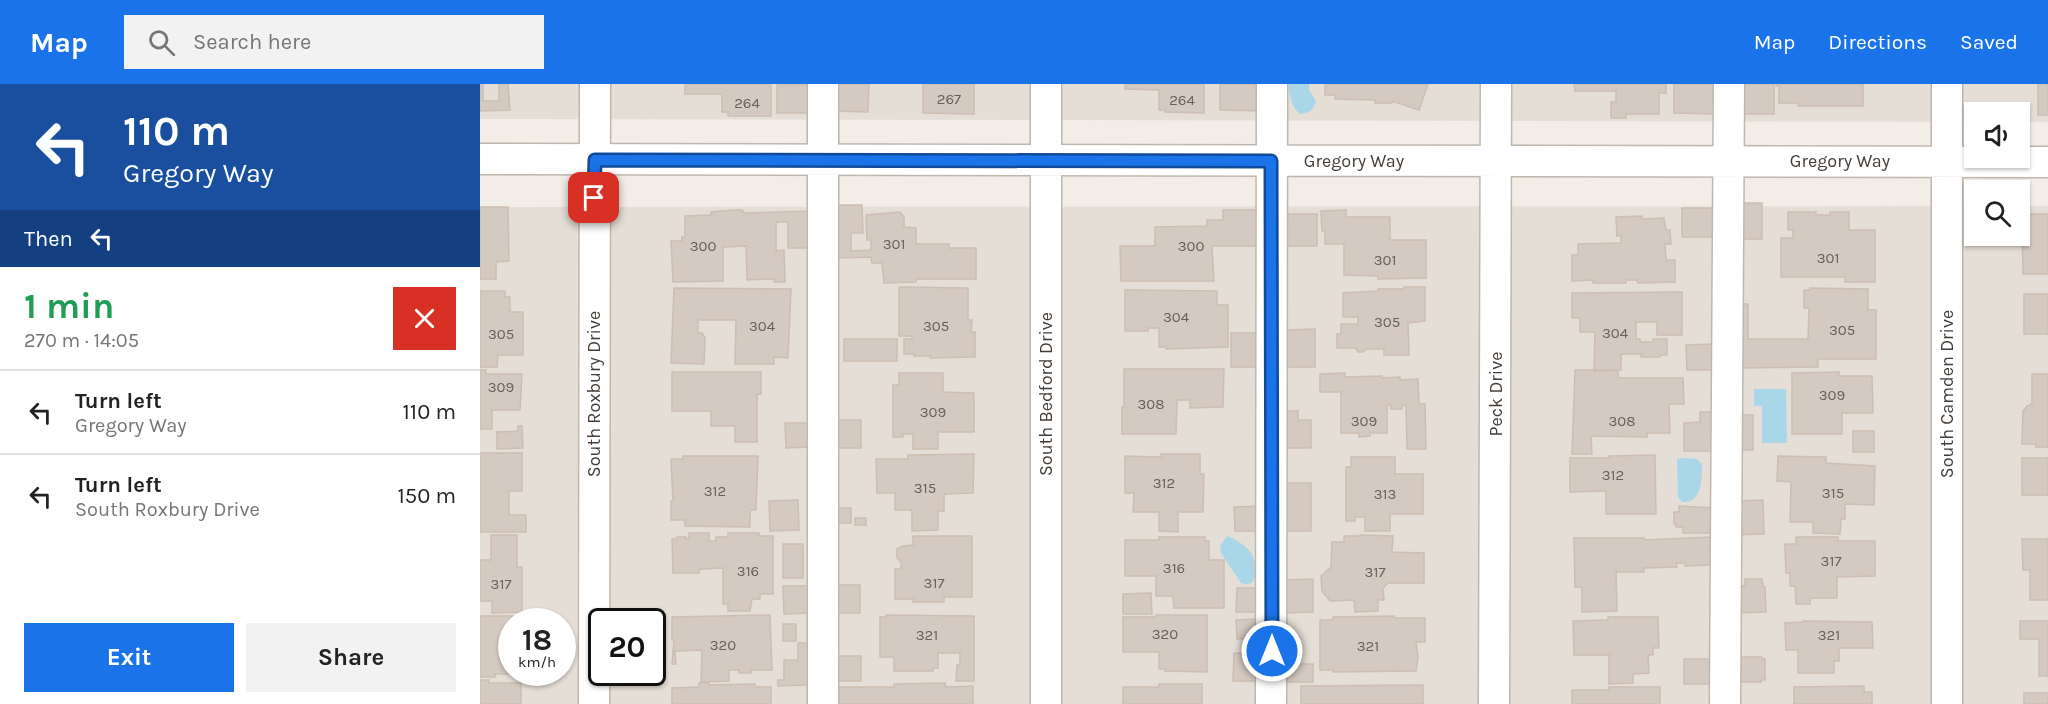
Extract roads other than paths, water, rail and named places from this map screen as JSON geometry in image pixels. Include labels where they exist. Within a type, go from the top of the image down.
[{"type":"street","name":"South Roxbury Drive","points":[[594,704],[595,84]]},
{"type":"street","points":[[823,84],[823,704]]},
{"type":"street","name":"South Bedford Drive","points":[[1046,84],[1046,704]]},
{"type":"street","points":[[1272,84],[1272,704]]},
{"type":"street","name":"Peck Drive","points":[[1494,704],[1496,84]]},
{"type":"street","points":[[1725,704],[1729,84]]},
{"type":"street","name":"South Camden Drive","points":[[1947,84],[1947,704]]},
{"type":"street","name":"Gregory Way","points":[[480,159],[2048,162]]},
{"type":"water","points":[[1288,84],[1309,84],[1309,90],[1316,101],[1310,111],[1300,114],[1297,111],[1291,100]]},
{"type":"water","points":[[1754,389],[1786,389],[1787,443],[1762,443],[1762,406],[1754,406]]},
{"type":"water","points":[[1677,459],[1697,459],[1702,464],[1701,483],[1697,495],[1689,502],[1682,502],[1678,497]]},
{"type":"water","points":[[1227,536],[1243,545],[1253,557],[1256,574],[1252,583],[1241,583],[1221,553],[1220,546]]}]
